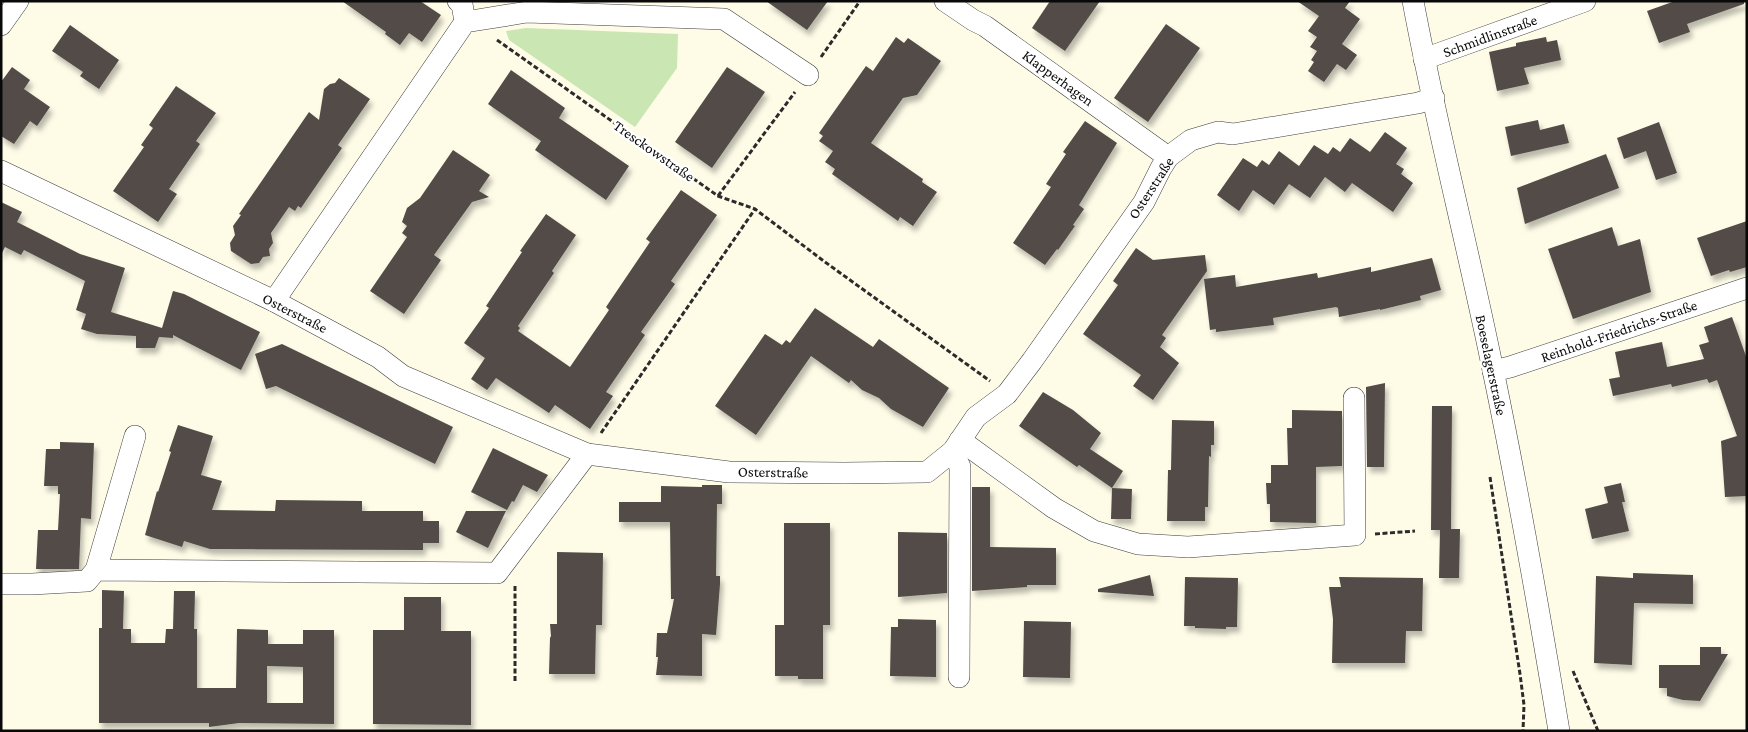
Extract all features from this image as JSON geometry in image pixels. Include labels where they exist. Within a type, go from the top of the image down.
[{"type":"street","points":[[1,25],[18,1]]},
{"type":"street","points":[[274,301],[465,22],[462,4],[458,1]]},
{"type":"street","name":"Klapperhagen","points":[[945,1],[972,20],[985,26],[1168,157]]},
{"type":"street","name":"Boeselagerstraße","points":[[1413,1],[1424,60],[1434,98],[1493,371],[1536,589],[1559,731]]},
{"type":"street","name":"Schmidlinstraße","points":[[1424,60],[1585,1]]},
{"type":"street","points":[[465,22],[527,12],[724,19],[808,75]]},
{"type":"street","name":"Osterstraße","points":[[1,171],[274,301],[378,356],[403,376],[587,454],[729,472],[927,472],[956,445],[976,417],[1007,394],[1144,202],[1168,157],[1191,140],[1218,132],[1233,134],[1418,103],[1434,98]]},
{"type":"street","name":"Reinhold-Friedrichs-Straße","points":[[1493,371],[1746,290]]},
{"type":"street","points":[[956,445],[1054,508],[1094,531],[1138,544],[1188,547],[1355,535],[1354,398]]},
{"type":"street","points":[[91,576],[135,436]]},
{"type":"street","points":[[956,445],[960,467],[959,677]]},
{"type":"street","points":[[1,584],[32,584],[91,576],[497,573],[587,454]]},
{"type":"path","points":[[860,1],[808,75],[718,196],[755,209],[1007,394]]},
{"type":"path","name":"Tresckowstraße","points":[[465,22],[499,41],[718,196]]},
{"type":"path","points":[[587,454],[755,209]]},
{"type":"path","points":[[1355,535],[1415,531]]},
{"type":"path","points":[[515,548],[515,683]]},
{"type":"green space","points":[[526,28],[678,34],[677,68],[635,127],[509,40],[506,31]]},
{"type":"building","points":[[342,1],[420,1],[441,15],[422,42],[409,33],[400,45],[385,34],[386,32]]},
{"type":"building","points":[[766,1],[828,1],[807,30]]},
{"type":"building","points":[[1050,1],[1100,1],[1065,51],[1032,28]]},
{"type":"building","points":[[1297,1],[1350,1],[1345,8],[1360,19],[1342,44],[1357,55],[1346,70],[1337,64],[1324,82],[1308,71],[1314,62],[1311,60],[1317,51],[1310,47],[1317,37],[1308,31],[1319,16]]},
{"type":"building","points":[[1675,1],[1744,1],[1744,4],[1687,24],[1690,32],[1659,43],[1647,11]]},
{"type":"building","points":[[1166,24],[1200,48],[1148,122],[1114,98]]},
{"type":"building","points":[[70,25],[119,60],[99,89],[80,76],[83,72],[52,51]]},
{"type":"building","points":[[896,37],[904,43],[908,38],[941,61],[917,95],[903,98],[871,143],[923,179],[922,182],[937,192],[913,226],[900,217],[898,221],[832,174],[835,169],[825,162],[833,151],[819,141],[823,136],[819,133],[866,66],[873,71]]},
{"type":"building","points":[[1546,37],[1547,42],[1557,40],[1561,60],[1524,68],[1529,84],[1497,91],[1489,52],[1516,46],[1516,43]]},
{"type":"building","points":[[12,67],[30,80],[24,89],[50,107],[37,126],[30,121],[14,144],[1,136],[1,82]]},
{"type":"building","points":[[727,67],[765,92],[712,168],[675,142]]},
{"type":"building","points":[[511,70],[565,108],[559,118],[629,166],[606,200],[535,150],[541,141],[488,104]]},
{"type":"building","points":[[339,78],[370,99],[338,145],[342,148],[301,208],[298,206],[295,211],[289,207],[271,233],[273,243],[269,249],[270,256],[263,257],[259,263],[251,264],[231,251],[230,243],[235,235],[233,226],[241,215],[239,214],[309,112],[319,120],[324,89],[330,84],[335,83]]},
{"type":"building","points":[[176,86],[216,113],[196,141],[200,144],[169,189],[177,194],[158,222],[113,191],[144,147],[141,145],[153,128],[149,125]]},
{"type":"building","points":[[1538,120],[1540,130],[1564,124],[1569,143],[1511,156],[1505,127]]},
{"type":"building","points":[[1085,121],[1117,143],[1079,205],[1084,209],[1073,225],[1075,226],[1045,265],[1013,243],[1051,187],[1046,184],[1066,154],[1063,152]]},
{"type":"building","points":[[1659,122],[1677,173],[1656,180],[1646,151],[1624,159],[1617,138]]},
{"type":"building","points":[[1385,132],[1407,148],[1396,164],[1404,169],[1401,174],[1413,183],[1393,212],[1352,183],[1345,192],[1325,177],[1310,198],[1289,184],[1274,205],[1253,190],[1239,211],[1217,195],[1243,158],[1257,167],[1262,160],[1269,165],[1279,151],[1299,166],[1314,145],[1328,154],[1333,147],[1340,152],[1350,138],[1370,152]]},
{"type":"building","points":[[453,150],[490,175],[479,191],[489,197],[472,202],[434,255],[441,260],[404,314],[370,291],[407,237],[402,233],[407,226],[402,222],[407,208],[420,198]]},
{"type":"building","points":[[1606,154],[1619,188],[1525,224],[1517,188]]},
{"type":"building","points":[[681,190],[717,215],[671,281],[675,284],[641,332],[645,335],[606,392],[613,396],[590,429],[555,405],[549,413],[496,378],[487,390],[471,379],[485,358],[464,343],[489,308],[486,306],[522,252],[520,251],[546,214],[576,235],[552,271],[554,273],[518,326],[520,328],[518,331],[570,367],[609,310],[606,307],[650,242],[646,239]]},
{"type":"building","points":[[1,202],[22,212],[17,222],[80,254],[125,268],[111,312],[162,328],[173,291],[184,294],[260,332],[241,370],[173,335],[173,338],[159,337],[155,348],[136,348],[136,336],[97,334],[81,329],[86,314],[76,310],[85,281],[24,250],[21,255],[5,247],[1,255]]},
{"type":"building","points":[[1747,221],[1747,267],[1711,276],[1697,238]]},
{"type":"building","points":[[1612,227],[1618,246],[1640,239],[1651,292],[1573,319],[1548,249]]},
{"type":"building","points":[[1136,248],[1153,260],[1205,255],[1207,271],[1162,335],[1166,338],[1160,347],[1179,363],[1153,400],[1133,386],[1141,375],[1083,334],[1118,285],[1113,281]]},
{"type":"building","points":[[1432,258],[1441,290],[1420,296],[1421,300],[1339,317],[1338,308],[1336,307],[1273,318],[1274,325],[1216,332],[1216,329],[1210,330],[1204,279],[1235,275],[1236,287],[1317,273],[1318,278],[1371,267],[1371,272]]},
{"type":"building","points":[[815,308],[873,347],[879,339],[949,388],[923,427],[891,409],[879,398],[862,390],[851,380],[849,383],[811,356],[756,435],[715,406],[765,334],[782,345],[786,340],[790,343]]},
{"type":"building","points":[[1732,317],[1747,359],[1747,496],[1725,497],[1721,441],[1737,436],[1717,380],[1709,383],[1707,379],[1672,387],[1671,384],[1613,396],[1609,379],[1620,377],[1615,352],[1662,342],[1667,367],[1704,359],[1699,345],[1709,342],[1704,327]]},
{"type":"building","points":[[282,344],[453,427],[435,464],[276,386],[266,389],[255,354]]},
{"type":"building","points":[[1385,383],[1384,467],[1367,467],[1366,387]]},
{"type":"building","points":[[1043,392],[1073,410],[1101,433],[1090,449],[1123,471],[1112,488],[1079,465],[1077,467],[1019,426]]},
{"type":"building","points":[[1432,406],[1452,406],[1451,529],[1460,529],[1459,578],[1439,578],[1440,530],[1431,530]]},
{"type":"building","points":[[1292,410],[1342,411],[1342,466],[1316,467],[1316,523],[1270,522],[1270,504],[1267,504],[1266,483],[1271,483],[1271,465],[1288,465],[1287,428],[1292,428]]},
{"type":"building","points":[[1172,420],[1214,421],[1214,445],[1211,445],[1211,457],[1209,456],[1208,507],[1205,507],[1205,521],[1167,521],[1168,470],[1171,470]]},
{"type":"building","points":[[178,425],[213,436],[201,475],[222,481],[212,510],[275,511],[276,500],[362,501],[362,511],[423,511],[423,521],[439,521],[439,543],[423,543],[423,550],[210,549],[184,541],[182,547],[145,535]]},
{"type":"building","points":[[60,442],[94,443],[91,519],[81,518],[79,569],[36,569],[38,530],[58,530],[60,494],[58,494],[58,486],[44,486],[46,449],[60,449]]},
{"type":"building","points":[[493,448],[548,475],[537,492],[523,485],[514,502],[512,501],[507,510],[471,492]]},
{"type":"building","points":[[1621,483],[1625,502],[1622,502],[1629,531],[1592,539],[1585,509],[1608,503],[1604,487]]},
{"type":"building","points":[[702,485],[722,485],[722,504],[717,504],[716,576],[720,576],[720,584],[716,635],[702,634],[702,676],[656,675],[658,657],[656,657],[657,633],[667,633],[674,599],[671,599],[670,522],[619,522],[619,502],[661,502],[661,486],[702,487]]},
{"type":"building","points":[[972,487],[990,487],[990,547],[1056,548],[1056,585],[1027,585],[1027,587],[972,591]]},
{"type":"building","points":[[1112,488],[1132,489],[1131,519],[1111,519]]},
{"type":"building","points":[[466,511],[506,511],[488,548],[456,532]]},
{"type":"building","points":[[784,523],[830,523],[830,625],[823,625],[823,679],[798,679],[798,676],[775,676],[775,625],[784,625]]},
{"type":"building","points":[[898,532],[947,533],[947,593],[898,597]]},
{"type":"building","points":[[557,552],[603,553],[602,625],[596,625],[595,674],[549,674],[550,624],[557,624]]},
{"type":"building","points":[[1633,573],[1693,575],[1693,604],[1634,603],[1632,665],[1594,663],[1596,576],[1633,578]]},
{"type":"building","points":[[1150,575],[1154,596],[1098,592],[1098,589]]},
{"type":"building","points":[[1185,577],[1238,578],[1237,627],[1226,627],[1226,629],[1184,626]]},
{"type":"building","points":[[1339,577],[1423,578],[1422,631],[1406,631],[1405,663],[1332,663],[1333,619],[1329,587],[1341,587]]},
{"type":"building","points":[[102,590],[124,591],[123,629],[131,629],[131,643],[165,643],[166,629],[173,629],[174,591],[195,591],[194,629],[197,629],[197,688],[236,688],[237,629],[268,630],[268,644],[303,644],[303,630],[334,630],[334,724],[239,723],[209,727],[209,723],[99,723],[99,628],[102,628]],"holes":[[[267,666],[303,667],[303,703],[267,703]]]},
{"type":"building","points":[[404,597],[441,597],[441,631],[471,631],[471,725],[373,724],[373,630],[404,630]]},
{"type":"building","points":[[898,619],[936,620],[936,677],[890,676],[891,627],[898,627]]},
{"type":"building","points":[[1024,621],[1071,622],[1070,678],[1023,677]]},
{"type":"building","points":[[1700,647],[1721,647],[1721,654],[1728,654],[1700,701],[1683,700],[1667,696],[1667,688],[1659,688],[1659,665],[1700,665]]}]
